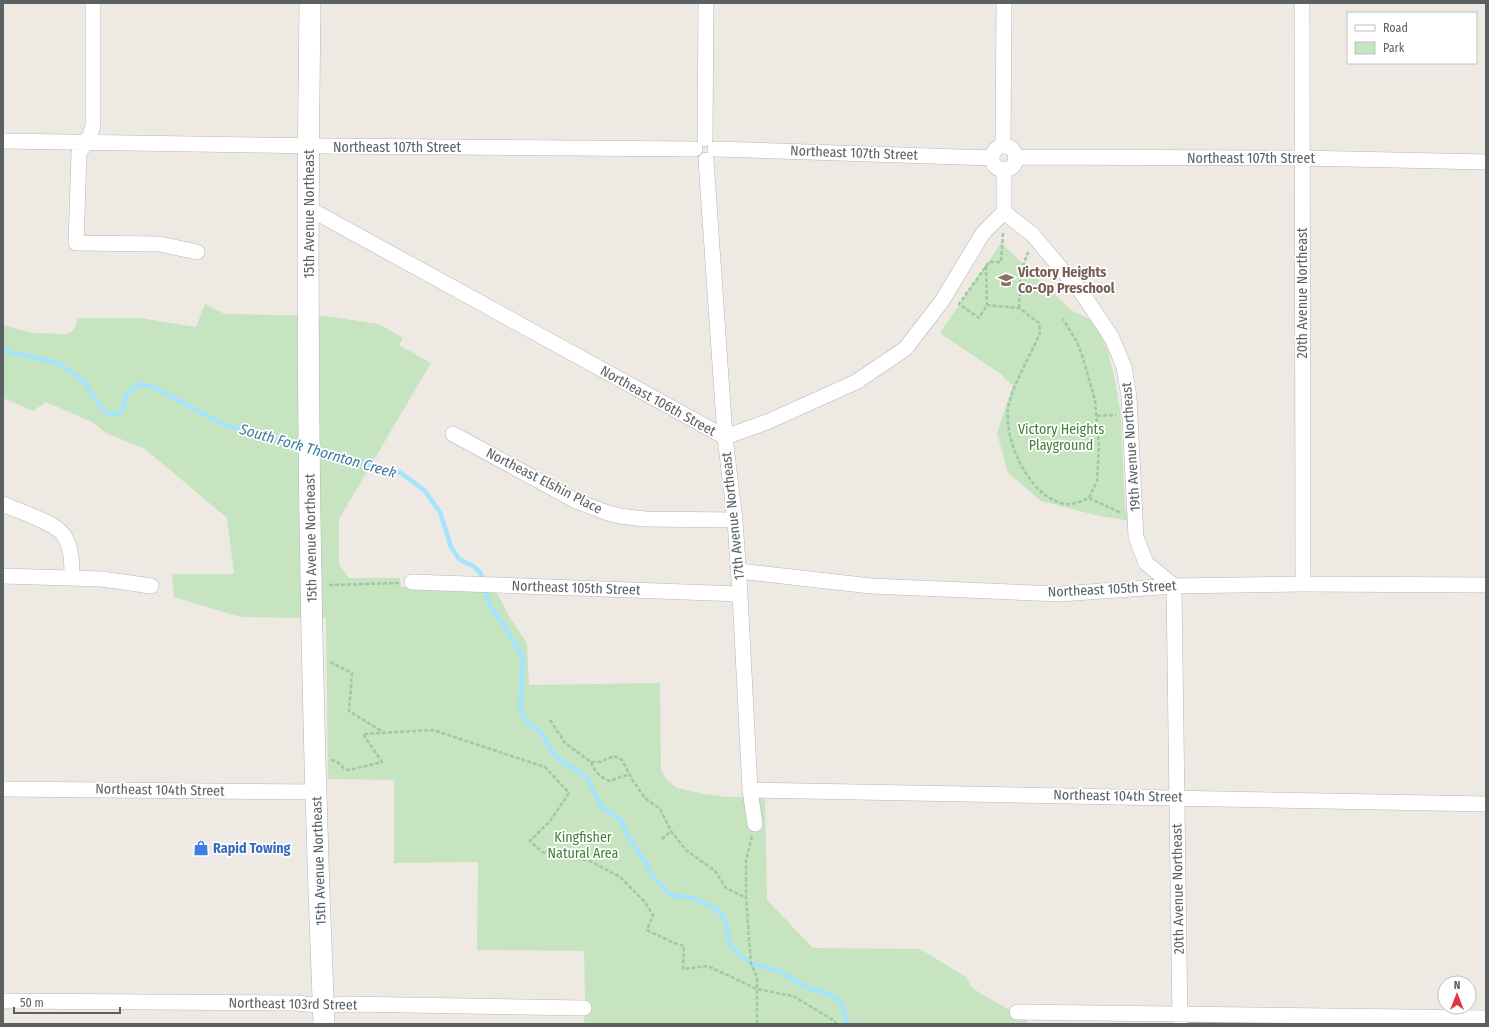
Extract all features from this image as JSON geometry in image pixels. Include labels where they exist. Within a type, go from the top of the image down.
[{"type":"street","points":[[93,3],[93,126],[90,135],[79,153],[76,242],[160,244],[197,252]]},
{"type":"street","name":"15th Avenue Northeast","points":[[310,3],[308,320],[312,664],[324,1015]]},
{"type":"street","name":"17th Avenue Northeast","points":[[706,3],[705,149],[725,437],[735,520],[739,571],[750,790],[755,824]]},
{"type":"street","points":[[1003,146],[1004,3]]},
{"type":"street","name":"20th Avenue Northeast","points":[[1302,3],[1303,584]]},
{"type":"street","name":"Northeast 107th Street","points":[[3,140],[309,146],[705,149],[992,158]]},
{"type":"street","points":[[1003,146],[1011,149],[1015,157],[1013,165],[1004,169],[998,168],[992,158],[995,150],[1003,146]]},
{"type":"street","name":"Northeast 107th Street","points":[[1015,157],[1302,158],[1486,162]]},
{"type":"street","points":[[1004,169],[1004,212]]},
{"type":"street","name":"Northeast 106th Street","points":[[308,208],[725,437],[767,422],[856,382],[904,349],[942,301],[983,233],[1004,212]]},
{"type":"street","name":"19th Avenue Northeast","points":[[1004,212],[1033,235],[1084,296],[1112,338],[1124,367],[1129,397],[1136,537],[1146,563],[1174,586]]},
{"type":"street","name":"Northeast Elshin Place","points":[[453,434],[576,501],[608,513],[645,519],[735,520]]},
{"type":"street","points":[[3,504],[46,523],[62,533],[69,547],[72,563],[72,578]]},
{"type":"street","name":"Northeast 105th Street","points":[[739,571],[871,586],[1060,594],[1174,586],[1303,584],[1486,585]]},
{"type":"street","points":[[3,576],[123,581],[151,586]]},
{"type":"street","name":"Northeast 105th Street","points":[[412,582],[740,594]]},
{"type":"street","name":"20th Avenue Northeast","points":[[1174,586],[1180,1019]]},
{"type":"street","name":"Northeast 104th Street","points":[[3,789],[317,792]]},
{"type":"street","name":"Northeast 104th Street","points":[[750,790],[1486,804]]},
{"type":"street","name":"Northeast 103rd Street","points":[[3,1001],[296,1003],[324,1015],[346,1004],[584,1008]]},
{"type":"street","points":[[1017,1012],[1180,1019],[1486,1018]]},
{"type":"path","points":[[986,266],[987,305],[979,318],[959,304],[986,266],[989,262],[1001,262],[1004,212]]},
{"type":"path","points":[[1019,308],[1021,272],[1033,235]]},
{"type":"path","points":[[987,305],[1019,308],[1038,323],[1040,333],[1009,404],[1008,423],[1015,451],[1022,468],[1041,492],[1052,499],[1066,505],[1089,498],[1136,520]]},
{"type":"path","points":[[1063,319],[1077,342],[1095,400],[1099,446],[1097,481],[1089,498]]},
{"type":"path","points":[[1097,416],[1109,415]]},
{"type":"path","points":[[323,585],[412,582]]},
{"type":"path","points":[[550,720],[565,743],[591,762],[593,768],[603,779],[610,781],[623,776],[630,776]]},
{"type":"path","points":[[316,760],[334,760],[346,770],[355,769],[382,762],[363,734],[433,730],[546,767],[569,793],[550,821],[530,842],[542,852],[590,861],[620,877],[644,901],[653,915],[648,930],[674,943],[684,946],[683,969],[708,966],[757,989],[793,996],[833,1020],[837,1024]]},
{"type":"path","points":[[591,762],[600,762],[614,756],[622,760],[630,776],[645,798],[660,809],[671,831],[686,850],[715,871],[726,888],[746,898]]},
{"type":"path","points":[[755,824],[746,861],[746,898],[751,964],[757,976],[757,1024]]},
{"type":"path","points":[[662,839],[671,831]]},
{"type":"green space","name":"Victory Heights Playground","points":[[1001,243],[1071,310],[1093,321],[1101,335],[1108,351],[1121,416],[1125,509],[1130,521],[1095,515],[1041,501],[1008,473],[997,433],[1013,385],[1002,375],[940,333]]},
{"type":"green space","name":"Kingfisher Natural Area","points":[[205,304],[225,314],[325,316],[379,324],[403,338],[399,345],[431,363],[339,519],[339,565],[349,578],[400,578],[401,587],[495,589],[510,618],[527,643],[529,685],[660,683],[661,770],[667,780],[677,788],[727,797],[765,797],[767,900],[813,948],[920,949],[966,977],[972,988],[1017,1014],[1027,1017],[1027,1024],[585,1024],[583,1015],[585,1001],[584,951],[477,950],[478,862],[394,863],[394,780],[328,779],[326,618],[240,617],[174,597],[172,574],[234,574],[227,518],[145,449],[106,433],[92,422],[46,402],[33,411],[3,398],[3,325],[33,333],[67,334],[70,333],[76,326],[77,318],[140,318],[196,327]]},
{"type":"waterway","name":"South Fork Thornton Creek","points":[[3,348],[9,352],[55,362],[73,373],[86,384],[100,406],[107,413],[117,414],[124,408],[126,396],[132,389],[140,384],[153,387],[225,425],[304,447]]},
{"type":"waterway","name":"South Fork Thornton Creek","points":[[315,449],[401,473],[424,490],[440,512],[451,547],[459,559],[473,566],[480,572],[489,604],[502,622],[523,658],[520,711],[528,723],[541,732],[555,756],[586,777],[602,807],[620,819],[629,838],[645,861],[654,878],[670,895],[694,898],[718,910],[726,922],[730,946],[751,964],[779,971],[810,989],[827,993],[841,1001],[847,1024]]},
{"type":"place","name":"Victory Heights Co-Op Preschool","points":[[1006,280]]},
{"type":"place","name":"Rapid Towing","points":[[201,848]]}]
